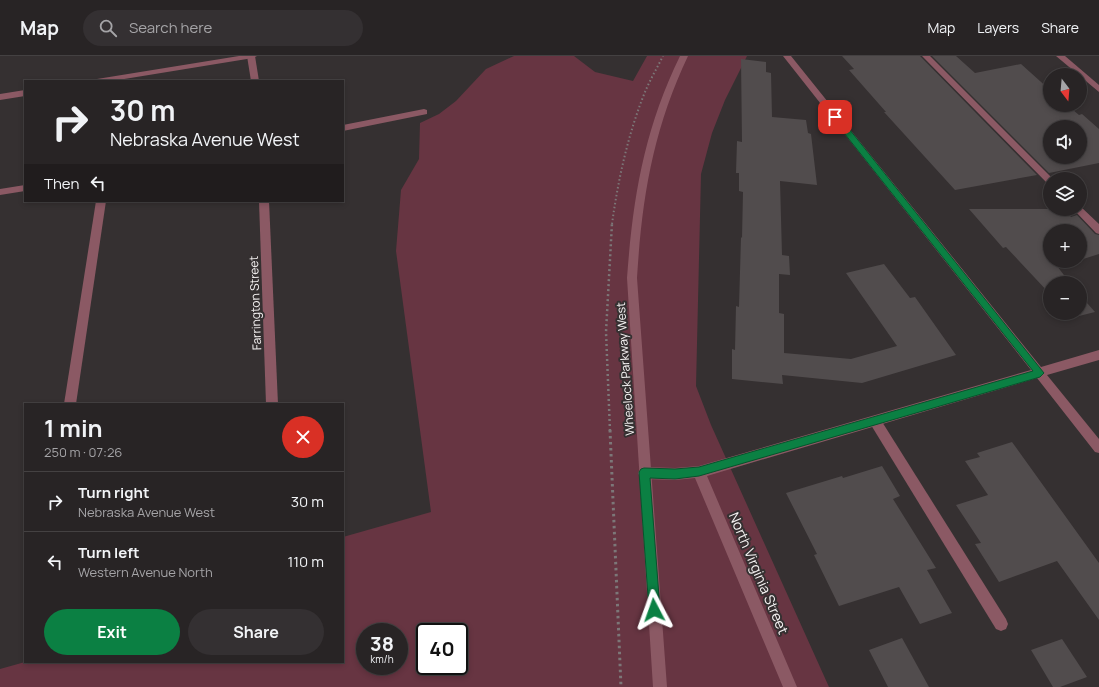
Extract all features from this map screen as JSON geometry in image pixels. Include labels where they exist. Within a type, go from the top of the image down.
[{"type":"street","points":[[103,80],[252,56],[255,80]]},
{"type":"street","name":"Wheelock Parkway West","points":[[660,687],[644,472],[632,278],[634,238],[651,137],[684,56]]},
{"type":"street","points":[[787,56],[1099,448]]},
{"type":"street","points":[[926,56],[1043,174]]},
{"type":"street","points":[[1060,56],[1099,89]]},
{"type":"street","points":[[0,97],[24,92]]},
{"type":"street","points":[[344,128],[424,112]]},
{"type":"street","points":[[0,192],[24,188]]},
{"type":"street","points":[[70,403],[101,202]]},
{"type":"street","name":"Farrington Street","points":[[264,202],[272,403]]},
{"type":"street","points":[[1085,216],[1099,230]]},
{"type":"street","points":[[644,472],[675,474],[699,472],[1099,355]]},
{"type":"street","points":[[875,421],[1001,624]]},
{"type":"street","name":"North Virginia Street","points":[[699,472],[790,687]]},
{"type":"path","points":[[606,332],[621,687]]},
{"type":"shaded area","points":[[514,56],[574,56],[595,72],[633,81],[647,56],[747,56],[725,100],[712,133],[701,174],[696,386],[711,425],[829,687],[0,687],[0,669],[24,662],[344,663],[344,537],[431,512],[396,251],[401,190],[419,159],[420,123],[439,114],[456,101],[486,69]]},
{"type":"building","points":[[842,56],[920,56],[1037,175],[955,190],[884,112],[886,112],[849,70],[854,69]]},
{"type":"building","points":[[932,56],[956,56],[975,73],[1021,64],[1043,84],[1043,112],[1075,112],[1079,115],[1082,114],[1099,129],[1099,163],[1048,172]]},
{"type":"building","points":[[741,59],[766,62],[766,72],[771,73],[772,117],[806,120],[808,133],[811,134],[817,185],[780,181],[782,255],[789,256],[790,275],[779,274],[779,313],[784,314],[784,353],[851,359],[897,346],[846,273],[884,264],[910,298],[915,297],[956,355],[862,383],[782,375],[783,384],[732,379],[732,349],[735,350],[736,306],[739,307],[741,237],[742,238],[743,192],[739,191],[739,173],[736,173],[737,141],[742,142]]},
{"type":"building","points":[[969,209],[1043,209],[1043,216],[1078,216],[1086,224],[1043,224],[1043,268],[1059,268],[1065,276],[1043,276],[1043,287],[1006,247],[1003,248]]},
{"type":"building","points":[[1087,226],[1095,234],[1099,235],[1099,254],[1087,258]]},
{"type":"building","points":[[1087,303],[1095,312],[1087,314]]},
{"type":"building","points":[[1012,442],[1099,563],[1099,620],[1057,561],[999,582],[975,544],[981,543],[956,505],[988,495],[965,461],[980,457],[977,453]]},
{"type":"building","points":[[882,466],[900,496],[893,499],[936,568],[927,570],[952,613],[920,624],[899,587],[839,606],[814,555],[817,554],[786,493],[842,476],[843,478]]},
{"type":"building","points":[[902,638],[929,687],[888,687],[869,650]]},
{"type":"building","points":[[1062,639],[1087,677],[1060,687],[1053,687],[1031,650]]},
{"type":"route","points":[[654,610],[644,472],[675,474],[699,472],[1040,373],[835,117]]}]
